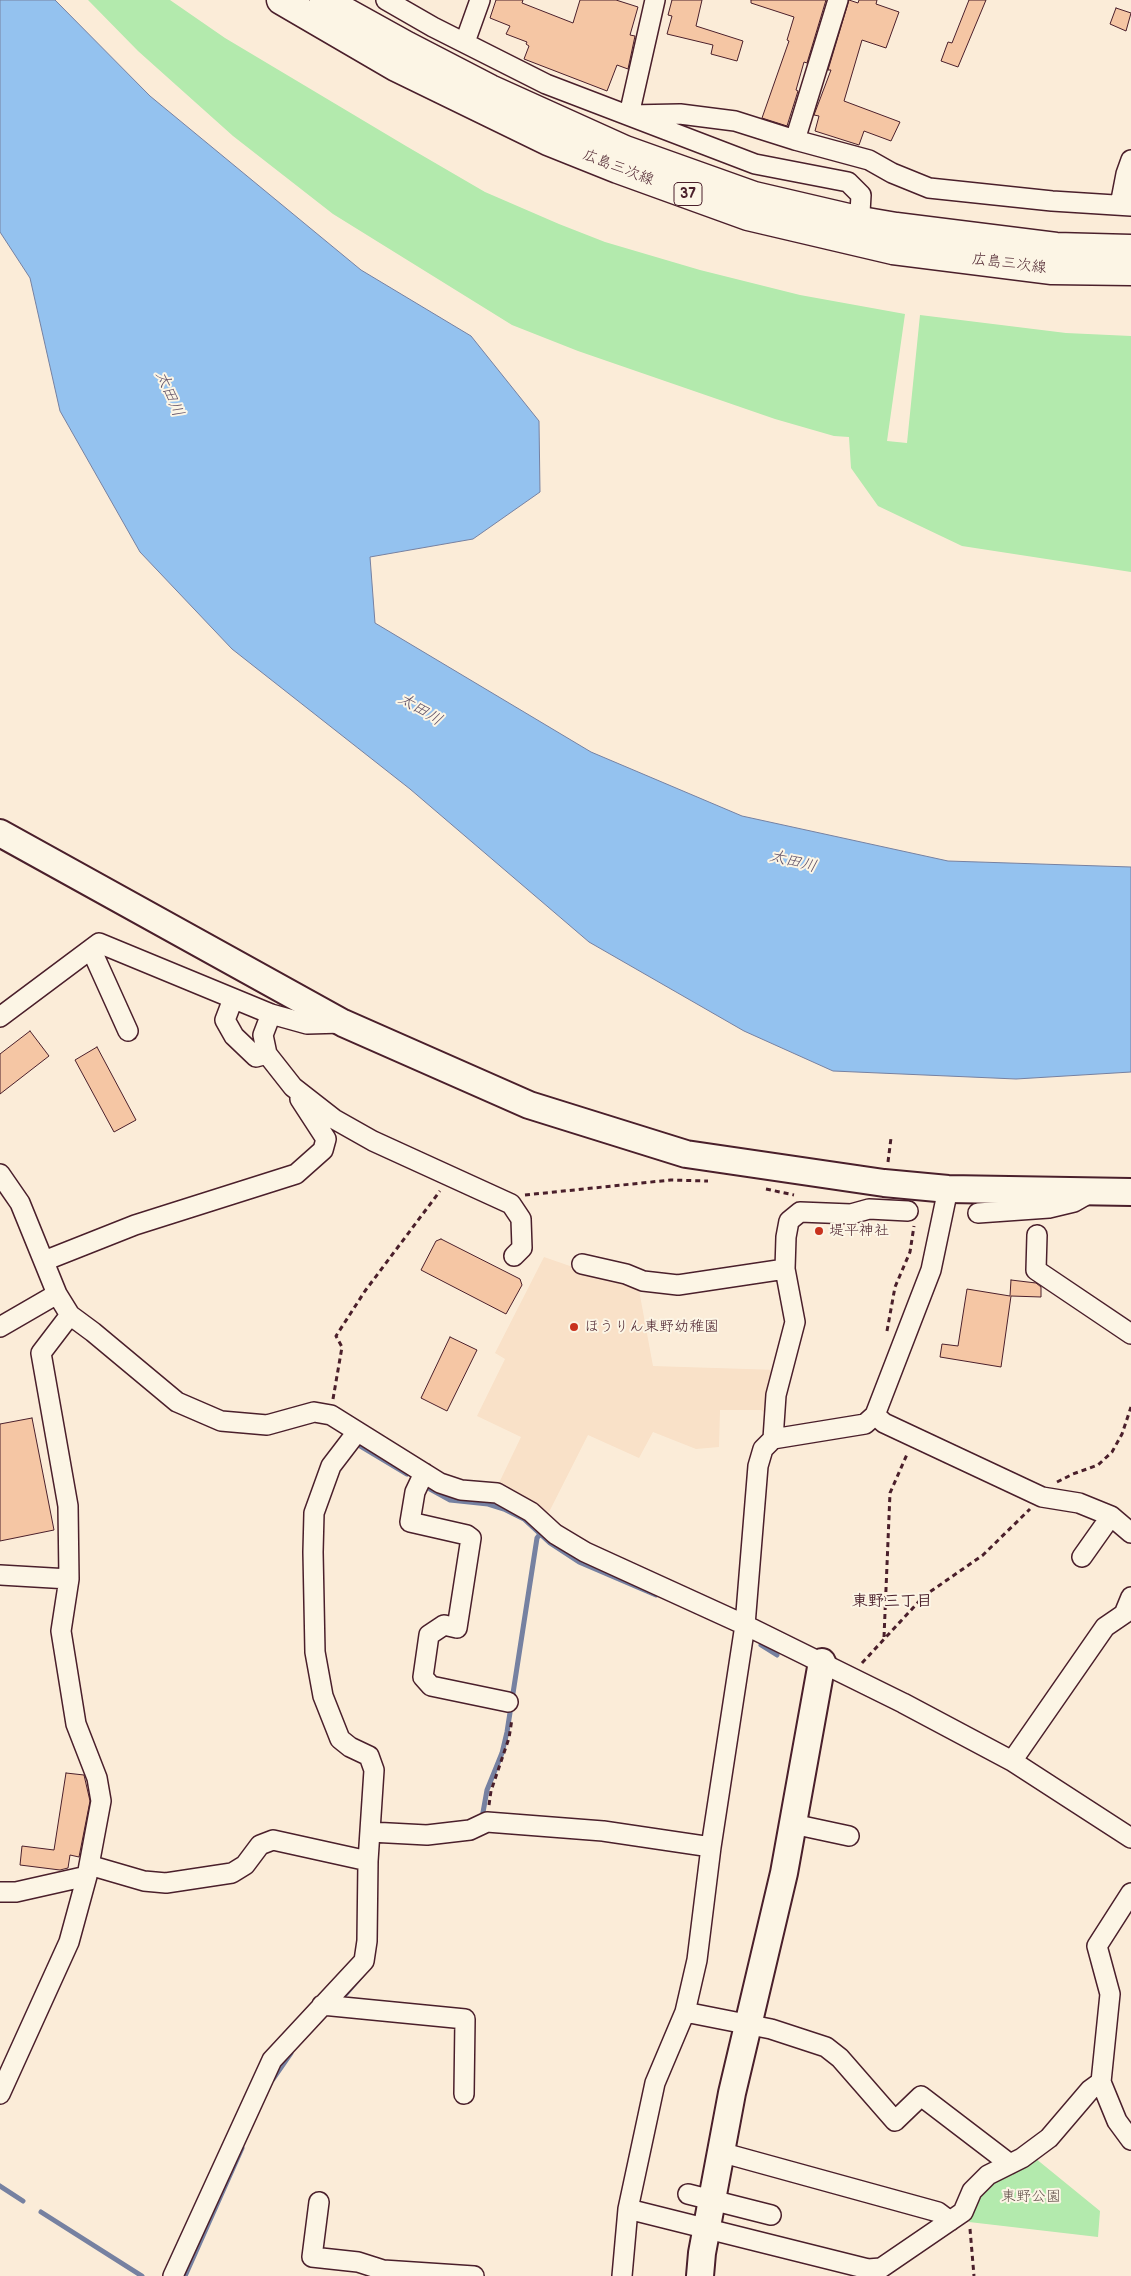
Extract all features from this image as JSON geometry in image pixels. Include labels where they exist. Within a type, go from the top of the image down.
[{"type":"main road","name":"広島三次線","points":[[281,0],[396,67],[481,110],[618,169],[748,216],[859,232],[1056,247],[1131,249]]},
{"type":"main road","name":"広島三次線","points":[[324,0],[407,46],[490,88],[625,150],[859,232],[893,250],[1052,270],[1131,271]]},
{"type":"street","points":[[386,0],[546,84],[755,164],[848,182],[861,196],[859,232]]},
{"type":"street","points":[[465,42],[480,0]]},
{"type":"street","points":[[629,115],[655,0]]},
{"type":"street","points":[[795,140],[838,0]]},
{"type":"street","points":[[629,115],[680,114],[735,120],[795,140],[869,160],[892,173],[929,188],[1052,201],[1126,205],[1126,174],[1131,160]]},
{"type":"street","points":[[0,833],[343,1023],[529,1105],[686,1154],[884,1183],[948,1189],[1131,1192]]},
{"type":"street","points":[[0,1015],[99,943],[271,1014],[306,1024],[343,1023]]},
{"type":"street","points":[[91,949],[128,1031]]},
{"type":"street","points":[[233,999],[225,1020],[234,1036],[256,1057],[267,1054]]},
{"type":"street","points":[[44,1261],[135,1225],[296,1174],[323,1150],[326,1139],[293,1087],[267,1054],[263,1035],[271,1014]]},
{"type":"street","points":[[293,1087],[334,1119],[373,1141],[511,1204],[521,1219],[522,1248],[514,1256]]},
{"type":"street","points":[[0,1174],[20,1203],[56,1294],[70,1316],[93,1332],[177,1402],[221,1421],[267,1425],[314,1412],[331,1415],[440,1483],[461,1490],[497,1494],[531,1512],[555,1534],[585,1552],[822,1662],[1012,1761],[1131,1838]]},
{"type":"street","points":[[622,2276],[628,2209],[655,2083],[685,2012],[697,1960],[711,1847],[745,1625],[758,1466],[762,1449],[773,1439],[865,1424],[875,1415],[931,1270],[948,1189]]},
{"type":"street","points":[[978,1213],[1049,1208],[1074,1202],[1093,1191]]},
{"type":"street","points":[[844,1204],[869,1209],[908,1211]]},
{"type":"street","points":[[773,1439],[776,1395],[795,1322],[785,1269],[786,1237],[789,1221],[800,1212],[851,1214],[869,1209]]},
{"type":"street","points":[[1037,1235],[1036,1270],[1131,1334]]},
{"type":"street","points":[[582,1264],[643,1281],[678,1285],[785,1269]]},
{"type":"street","points":[[0,1327],[56,1294]]},
{"type":"street","points":[[0,2094],[69,1942],[88,1870],[102,1801],[97,1778],[76,1724],[61,1631],[69,1579],[68,1506],[41,1353],[70,1316]]},
{"type":"street","points":[[875,1415],[884,1423],[1042,1497],[1079,1503],[1110,1516],[1131,1534]]},
{"type":"street","points":[[173,2276],[272,2060],[364,1961],[367,1941],[368,1861],[374,1770],[369,1756],[340,1740],[323,1696],[315,1652],[313,1552],[314,1512],[331,1466],[357,1432]]},
{"type":"street","points":[[424,1473],[414,1492],[410,1522],[467,1535],[471,1538],[457,1628],[444,1625],[429,1634],[422,1677],[430,1686],[511,1707]]},
{"type":"street","points":[[1082,1557],[1110,1516]]},
{"type":"street","points":[[0,1575],[69,1579]]},
{"type":"street","points":[[1012,1761],[1105,1627],[1129,1609]]},
{"type":"street","points":[[700,2276],[706,2229],[700,2197],[720,2152],[784,1873],[822,1662]]},
{"type":"street","points":[[370,1832],[428,1835],[470,1830],[487,1822],[603,1831],[711,1847]]},
{"type":"street","points":[[793,1824],[849,1836]]},
{"type":"street","points":[[0,1892],[16,1892],[88,1870],[144,1881],[166,1883],[232,1873],[245,1865],[260,1845],[273,1840],[368,1861]]},
{"type":"street","points":[[1131,1893],[1097,1946],[1110,1994],[1101,2082],[1117,2122],[1131,2140]]},
{"type":"street","points":[[322,2006],[465,2019],[464,2094]]},
{"type":"street","points":[[685,2012],[771,2029],[826,2047],[840,2058],[895,2121],[922,2096],[1010,2164]]},
{"type":"street","points":[[628,2209],[867,2273],[881,2268],[956,2217],[972,2192],[988,2176],[1049,2138],[1090,2090],[1101,2082]]},
{"type":"street","points":[[720,2152],[956,2217]]},
{"type":"street","points":[[700,2197],[771,2215]]},
{"type":"street","points":[[319,2202],[312,2257],[358,2262],[384,2270],[474,2276]]},
{"type":"path","points":[[887,1166],[891,1138]]},
{"type":"path","points":[[511,1204],[521,1195],[671,1180],[710,1181]]},
{"type":"path","points":[[758,1188],[796,1195]]},
{"type":"path","points":[[331,1415],[342,1347],[336,1336],[364,1291],[440,1191],[448,1194]]},
{"type":"path","points":[[886,1334],[895,1287],[910,1252],[913,1233]]},
{"type":"path","points":[[851,1677],[884,1638],[924,1596],[983,1555],[1054,1483],[1098,1465],[1112,1452],[1122,1434],[1131,1407]]},
{"type":"path","points":[[884,1638],[890,1492],[914,1437]]},
{"type":"path","points":[[487,1822],[491,1791],[509,1738],[511,1707]]},
{"type":"path","points":[[956,2217],[969,2227],[974,2276]]},
{"type":"shaded area","points":[[544,1257],[639,1290],[653,1366],[778,1370],[770,1418],[761,1410],[720,1410],[719,1447],[696,1449],[653,1432],[639,1458],[588,1435],[548,1514],[538,1504],[515,1491],[498,1485],[521,1437],[477,1416],[505,1359],[495,1353]]},
{"type":"green space","points":[[88,0],[170,0],[225,38],[485,192],[605,242],[700,270],[800,295],[905,314],[887,441],[907,443],[920,315],[1066,333],[1131,336],[1131,572],[962,546],[878,506],[851,468],[849,437],[834,436],[775,419],[578,351],[512,325],[333,214],[233,136],[138,51]]},
{"type":"green space","name":"東野公園","points":[[1035,2158],[1100,2211],[1098,2237],[969,2222],[984,2186]]},
{"type":"water","name":"太田川","points":[[0,0],[55,0],[150,96],[361,270],[471,336],[539,421],[540,492],[473,539],[370,557],[375,623],[591,752],[742,816],[948,861],[1131,867],[1131,1072],[1016,1079],[833,1071],[744,1031],[589,942],[410,789],[232,649],[140,552],[60,411],[30,278],[0,232]]},
{"type":"building","points":[[496,0],[523,0],[522,3],[573,23],[580,0],[616,0],[638,7],[630,35],[635,36],[628,69],[617,65],[607,91],[524,59],[529,46],[526,44],[527,42],[506,34],[510,26],[490,18]]},
{"type":"building","points":[[672,0],[702,0],[696,26],[743,41],[737,61],[711,54],[713,45],[667,34],[672,16],[668,15]]},
{"type":"building","points":[[751,0],[826,0],[807,63],[804,62],[796,90],[798,91],[787,126],[762,118],[789,41],[787,40],[794,17],[751,3]]},
{"type":"building","points":[[849,0],[858,3],[859,0],[877,0],[876,4],[899,12],[886,48],[862,40],[844,101],[900,122],[891,141],[864,131],[859,145],[815,131],[819,116],[814,115],[831,70],[828,70]]},
{"type":"building","points":[[969,0],[986,0],[958,67],[941,61],[948,42],[952,43]]},
{"type":"building","points":[[1116,8],[1131,13],[1126,31],[1110,24]]},
{"type":"building","points":[[30,1031],[49,1056],[0,1094],[0,1054]]},
{"type":"building","points":[[97,1047],[136,1120],[114,1132],[75,1060]]},
{"type":"building","points":[[441,1239],[520,1279],[522,1285],[506,1314],[421,1270],[436,1241]]},
{"type":"building","points":[[1011,1280],[1036,1283],[1041,1287],[1041,1297],[1011,1296],[1001,1367],[940,1357],[942,1344],[958,1346],[967,1289],[1010,1296]]},
{"type":"building","points":[[450,1337],[477,1350],[447,1411],[421,1398]]},
{"type":"building","points":[[32,1418],[54,1530],[0,1541],[0,1424]]},
{"type":"building","points":[[66,1773],[84,1775],[90,1801],[79,1857],[70,1855],[68,1868],[60,1870],[20,1865],[22,1846],[54,1850]]},
{"type":"waterway","points":[[357,1444],[407,1474]]},
{"type":"waterway","points":[[430,1489],[450,1500],[488,1504],[504,1509],[524,1519],[550,1543],[579,1562],[656,1595]]},
{"type":"waterway","points":[[482,1818],[487,1790],[502,1753],[507,1732],[537,1538],[540,1534]]},
{"type":"waterway","points":[[761,1645],[777,1655]]},
{"type":"waterway","points":[[344,1996],[363,1974]]},
{"type":"waterway","points":[[273,2079],[291,2053]]},
{"type":"waterway","points":[[185,2276],[242,2148]]},
{"type":"waterway","points":[[0,2186],[23,2201]]},
{"type":"waterway","points":[[41,2212],[142,2276]]},
{"type":"place","name":"堤平神社","points":[[819,1231]]},
{"type":"place","name":"ほうりん東野幼稚園","points":[[574,1327]]},
{"type":"district","name":"東野三丁目","points":[[892,1602]]}]
